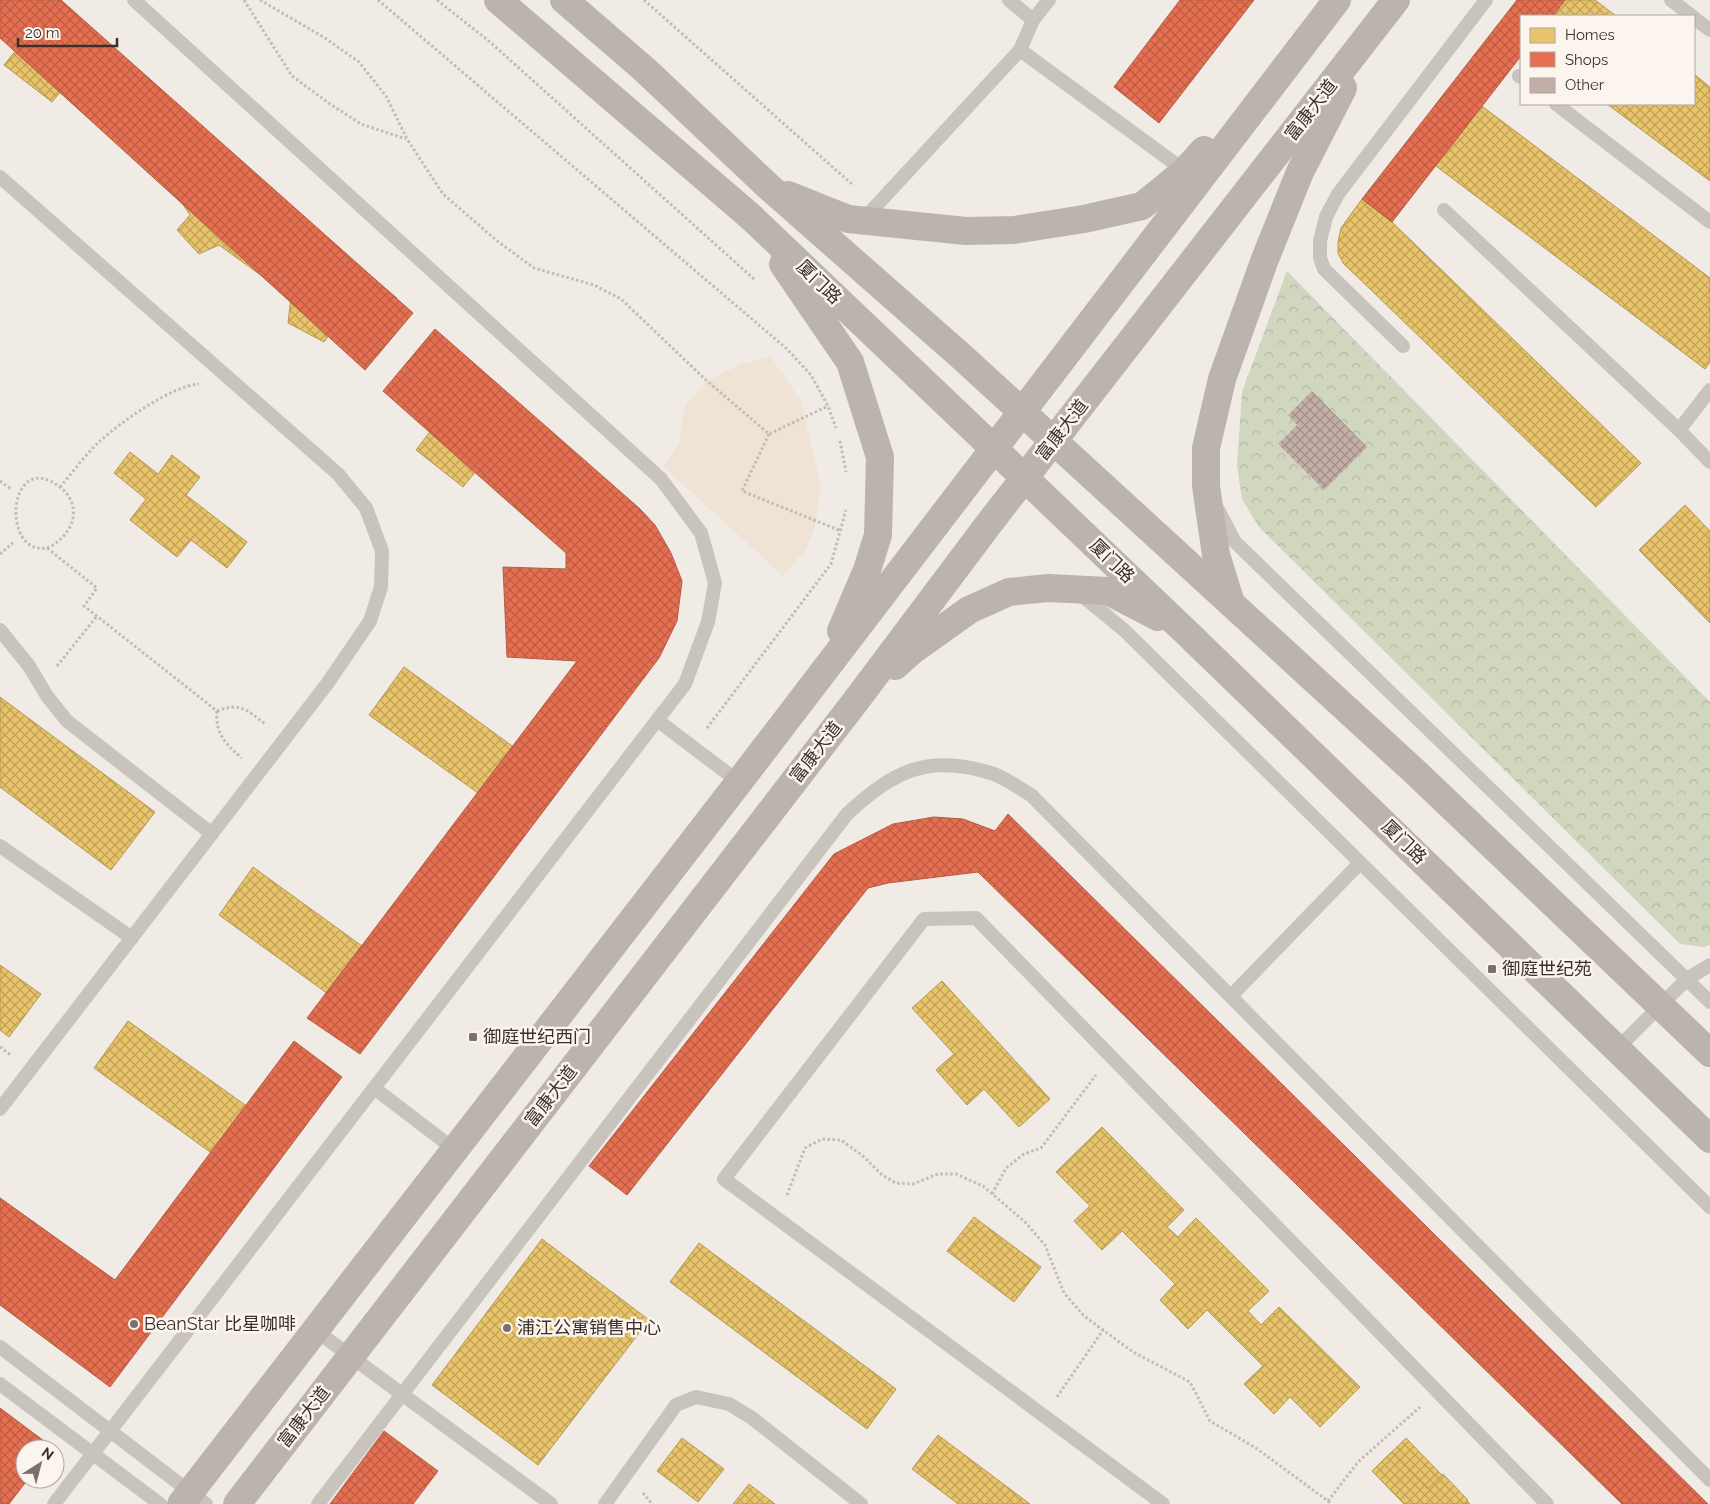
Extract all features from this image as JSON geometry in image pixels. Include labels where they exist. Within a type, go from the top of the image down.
[{"type":"street","name":"厦门路","points":[[498,0],[751,217],[1186,632],[1710,1140]]},
{"type":"street","name":"厦门路","points":[[564,0],[644,69],[770,188],[1022,412],[1413,770],[1710,1053]]},
{"type":"street","name":"富康大道","points":[[237,1504],[855,702],[1025,478],[1396,0]]},
{"type":"street","points":[[770,188],[848,218],[870,213],[966,231],[1014,230],[1084,219],[1142,206],[1185,171],[1334,4]]},
{"type":"street","points":[[192,1500],[315,1330],[739,782],[1334,4]]},
{"type":"street","points":[[1232,604],[1216,555],[1206,486],[1206,448],[1222,379],[1255,287],[1300,172],[1371,33]]},
{"type":"street","points":[[751,217],[850,362],[880,457],[878,535],[867,570],[824,671]]},
{"type":"street","points":[[855,702],[912,650],[969,610],[1009,592],[1048,588],[1108,591],[1186,632]]},
{"type":"lane","points":[[54,1504],[685,684],[708,622],[715,583],[701,533],[661,479],[134,0]]},
{"type":"lane","points":[[1009,0],[1034,20]]},
{"type":"lane","points":[[870,213],[1020,50],[1034,20],[1049,0]]},
{"type":"lane","points":[[1403,346],[1324,269],[1320,258],[1320,241],[1326,217],[1350,175],[1486,0]]},
{"type":"lane","points":[[1671,0],[1690,15]]},
{"type":"lane","points":[[1695,19],[1710,30]]},
{"type":"lane","points":[[1020,50],[1185,171]]},
{"type":"lane","points":[[1557,105],[1710,222]]},
{"type":"lane","points":[[0,177],[338,474],[366,508],[382,551],[381,586],[370,621],[327,684],[0,1109]]},
{"type":"lane","points":[[1444,210],[1679,430],[1710,462]]},
{"type":"lane","points":[[1679,430],[1710,390]]},
{"type":"lane","points":[[1206,486],[1235,542],[1710,1002]]},
{"type":"lane","points":[[1075,589],[1124,630],[1710,1207]]},
{"type":"lane","points":[[0,630],[29,666],[67,721],[212,834]]},
{"type":"lane","points":[[657,720],[739,782]]},
{"type":"lane","points":[[318,1504],[401,1393],[847,814],[877,787],[900,773],[932,765],[992,773],[1031,795],[1710,1480]]},
{"type":"lane","points":[[0,846],[132,938]]},
{"type":"lane","points":[[1230,996],[1360,863]]},
{"type":"lane","points":[[1163,1504],[724,1179],[924,919],[976,918],[1548,1504]]},
{"type":"lane","points":[[1617,1049],[1687,979],[1710,966]]},
{"type":"lane","points":[[374,1088],[454,1150]]},
{"type":"lane","points":[[315,1330],[551,1504]]},
{"type":"lane","points":[[0,1347],[110,1431],[192,1500]]},
{"type":"lane","points":[[0,1384],[160,1504]]},
{"type":"lane","points":[[605,1504],[676,1405],[696,1397],[729,1404],[752,1418],[861,1504]]},
{"type":"path","points":[[244,0],[292,76],[361,124],[407,139]]},
{"type":"path","points":[[260,0],[325,38],[359,62],[386,96],[407,139],[442,194],[496,240],[534,268],[594,285],[620,299],[707,381],[769,434]]},
{"type":"path","points":[[378,0],[786,349],[811,375],[828,406],[839,437],[847,476]]},
{"type":"path","points":[[437,0],[490,42],[761,285]]},
{"type":"path","points":[[644,0],[870,213]]},
{"type":"path","points":[[60,487],[100,442],[124,422],[160,399],[193,385],[234,382]]},
{"type":"path","points":[[828,406],[769,434],[742,491],[841,532]]},
{"type":"path","points":[[9,495],[21,483],[32,480],[45,480],[60,487],[71,502],[73,514],[71,526],[65,536],[47,548],[35,549],[24,547]]},
{"type":"path","points":[[0,481],[12,490]]},
{"type":"path","points":[[693,747],[831,564],[846,508]]},
{"type":"path","points":[[11,536],[20,544]]},
{"type":"path","points":[[0,554],[15,541]]},
{"type":"path","points":[[47,548],[97,588],[84,606],[217,711]]},
{"type":"path","points":[[41,686],[97,616]]},
{"type":"path","points":[[217,711],[230,706],[241,707],[285,739]]},
{"type":"path","points":[[217,711],[216,721],[219,734],[231,749],[259,772]]},
{"type":"path","points":[[992,1194],[1006,1168],[1024,1154],[1041,1148],[1111,1056]]},
{"type":"path","points":[[779,1219],[805,1148],[822,1139],[841,1140],[863,1156],[882,1175],[896,1183],[913,1184],[938,1174],[956,1174],[983,1186],[1025,1222],[1045,1245],[1064,1293],[1084,1316],[1133,1352],[1190,1382],[1210,1421],[1256,1448],[1332,1504]]},
{"type":"path","points":[[1044,1416],[1103,1330]]},
{"type":"path","points":[[1328,1501],[1358,1462],[1437,1391]]},
{"type":"green space","points":[[1287,271],[1710,702],[1710,945],[1704,947],[1680,944],[1259,527],[1242,499],[1237,465],[1242,392]]},
{"type":"shaded area","points":[[771,357],[801,401],[821,487],[815,527],[805,550],[783,576],[663,466],[680,442],[681,425],[686,405],[707,381],[741,364]]},
{"type":"building: Homes","points":[[3,0],[8,0],[32,19],[47,1],[74,23],[61,40],[122,88],[102,113],[66,85],[52,102],[4,65],[21,44],[0,28],[0,4]]},
{"type":"building: Homes","points":[[1530,0],[1595,0],[1615,15],[1520,15],[1520,38],[1508,29]]},
{"type":"building: Homes","points":[[1695,75],[1710,87],[1710,181],[1608,105],[1695,105]]},
{"type":"building: Homes","points":[[1462,91],[1710,278],[1710,362],[1705,369],[1416,151]]},
{"type":"building: Homes","points":[[208,141],[397,298],[361,344],[333,330],[324,342],[288,323],[291,297],[219,245],[199,254],[177,230],[190,215],[168,182]]},
{"type":"building: Homes","points":[[1362,199],[1392,222],[1641,463],[1596,507],[1343,263],[1338,253],[1341,228]]},
{"type":"building: Homes","points":[[416,383],[443,404],[458,386],[486,407],[472,425],[533,473],[513,498],[477,470],[463,487],[416,450],[432,429],[399,404]]},
{"type":"building: Homes","points":[[130,452],[158,474],[172,455],[200,477],[186,495],[247,542],[227,568],[191,540],[177,557],[130,520],[146,499],[114,473]]},
{"type":"building: Homes","points":[[1685,505],[1710,531],[1710,623],[1639,550]]},
{"type":"building: Homes","points":[[404,667],[530,759],[496,806],[369,715]]},
{"type":"building: Homes","points":[[0,697],[155,812],[111,870],[0,787]]},
{"type":"building: Homes","points":[[253,867],[380,959],[346,1007],[219,915]]},
{"type":"building: Homes","points":[[0,965],[41,994],[9,1037],[0,1030]]},
{"type":"building: Homes","points":[[942,981],[1050,1099],[1019,1127],[984,1089],[967,1105],[936,1070],[954,1054],[912,1008]]},
{"type":"building: Homes","points":[[128,1021],[255,1112],[221,1160],[94,1068]]},
{"type":"building: Homes","points":[[1102,1127],[1184,1210],[1167,1227],[1178,1237],[1196,1218],[1269,1291],[1248,1311],[1261,1325],[1279,1307],[1360,1387],[1320,1427],[1290,1397],[1274,1414],[1244,1384],[1263,1366],[1207,1310],[1188,1329],[1160,1300],[1175,1284],[1122,1231],[1102,1250],[1074,1221],[1090,1206],[1056,1172]]},
{"type":"building: Homes","points":[[0,1198],[123,1286],[88,1336],[0,1272]]},
{"type":"building: Homes","points":[[974,1217],[1041,1267],[1014,1302],[947,1251]]},
{"type":"building: Homes","points":[[542,1239],[649,1320],[538,1465],[432,1385]]},
{"type":"building: Homes","points":[[699,1243],[896,1389],[867,1429],[670,1282]]},
{"type":"building: Homes","points":[[938,1435],[1030,1504],[958,1504],[912,1469]]},
{"type":"building: Homes","points":[[682,1438],[724,1469],[698,1502],[657,1471]]},
{"type":"building: Homes","points":[[1406,1438],[1470,1504],[1404,1504],[1372,1471]]},
{"type":"building: Homes","points":[[1392,1452],[1428,1489],[1443,1474],[1468,1500],[1464,1504],[1405,1504],[1372,1471]]},
{"type":"building: Homes","points":[[749,1484],[775,1504],[733,1504]]},
{"type":"building: Shops","points":[[0,0],[61,0],[413,313],[365,370],[0,38]]},
{"type":"building: Shops","points":[[1180,0],[1254,0],[1159,123],[1114,87]]},
{"type":"building: Shops","points":[[1517,0],[1565,0],[1554,15],[1520,15],[1520,57],[1392,222],[1362,199]]},
{"type":"building: Shops","points":[[435,329],[639,508],[655,525],[671,553],[682,581],[677,621],[659,658],[360,1054],[307,1018],[577,661],[507,657],[503,567],[566,569],[566,553],[383,391]]},
{"type":"building: Shops","points":[[1008,814],[1708,1504],[1622,1504],[978,872],[888,883],[868,888],[627,1195],[589,1166],[834,854],[893,824],[934,817],[963,819],[995,831]]},
{"type":"building: Shops","points":[[294,1041],[342,1077],[110,1387],[0,1305],[0,1198],[115,1280]]},
{"type":"building: Shops","points":[[0,1408],[41,1439],[15,1439],[15,1489],[20,1489],[9,1504],[0,1504]]},
{"type":"building: Shops","points":[[384,1431],[438,1471],[413,1504],[330,1504]]},
{"type":"building: Other","points":[[1312,391],[1367,447],[1324,490],[1278,444],[1297,425],[1288,415]]},
{"type":"place","name":"御庭世纪苑","points":[[1492,969]]},
{"type":"place","name":"御庭世纪西门","points":[[473,1037]]},
{"type":"place","name":"BeanStar 比星咖啡","points":[[134,1324]]},
{"type":"place","name":"浦江公寓销售中心","points":[[507,1328]]}]
